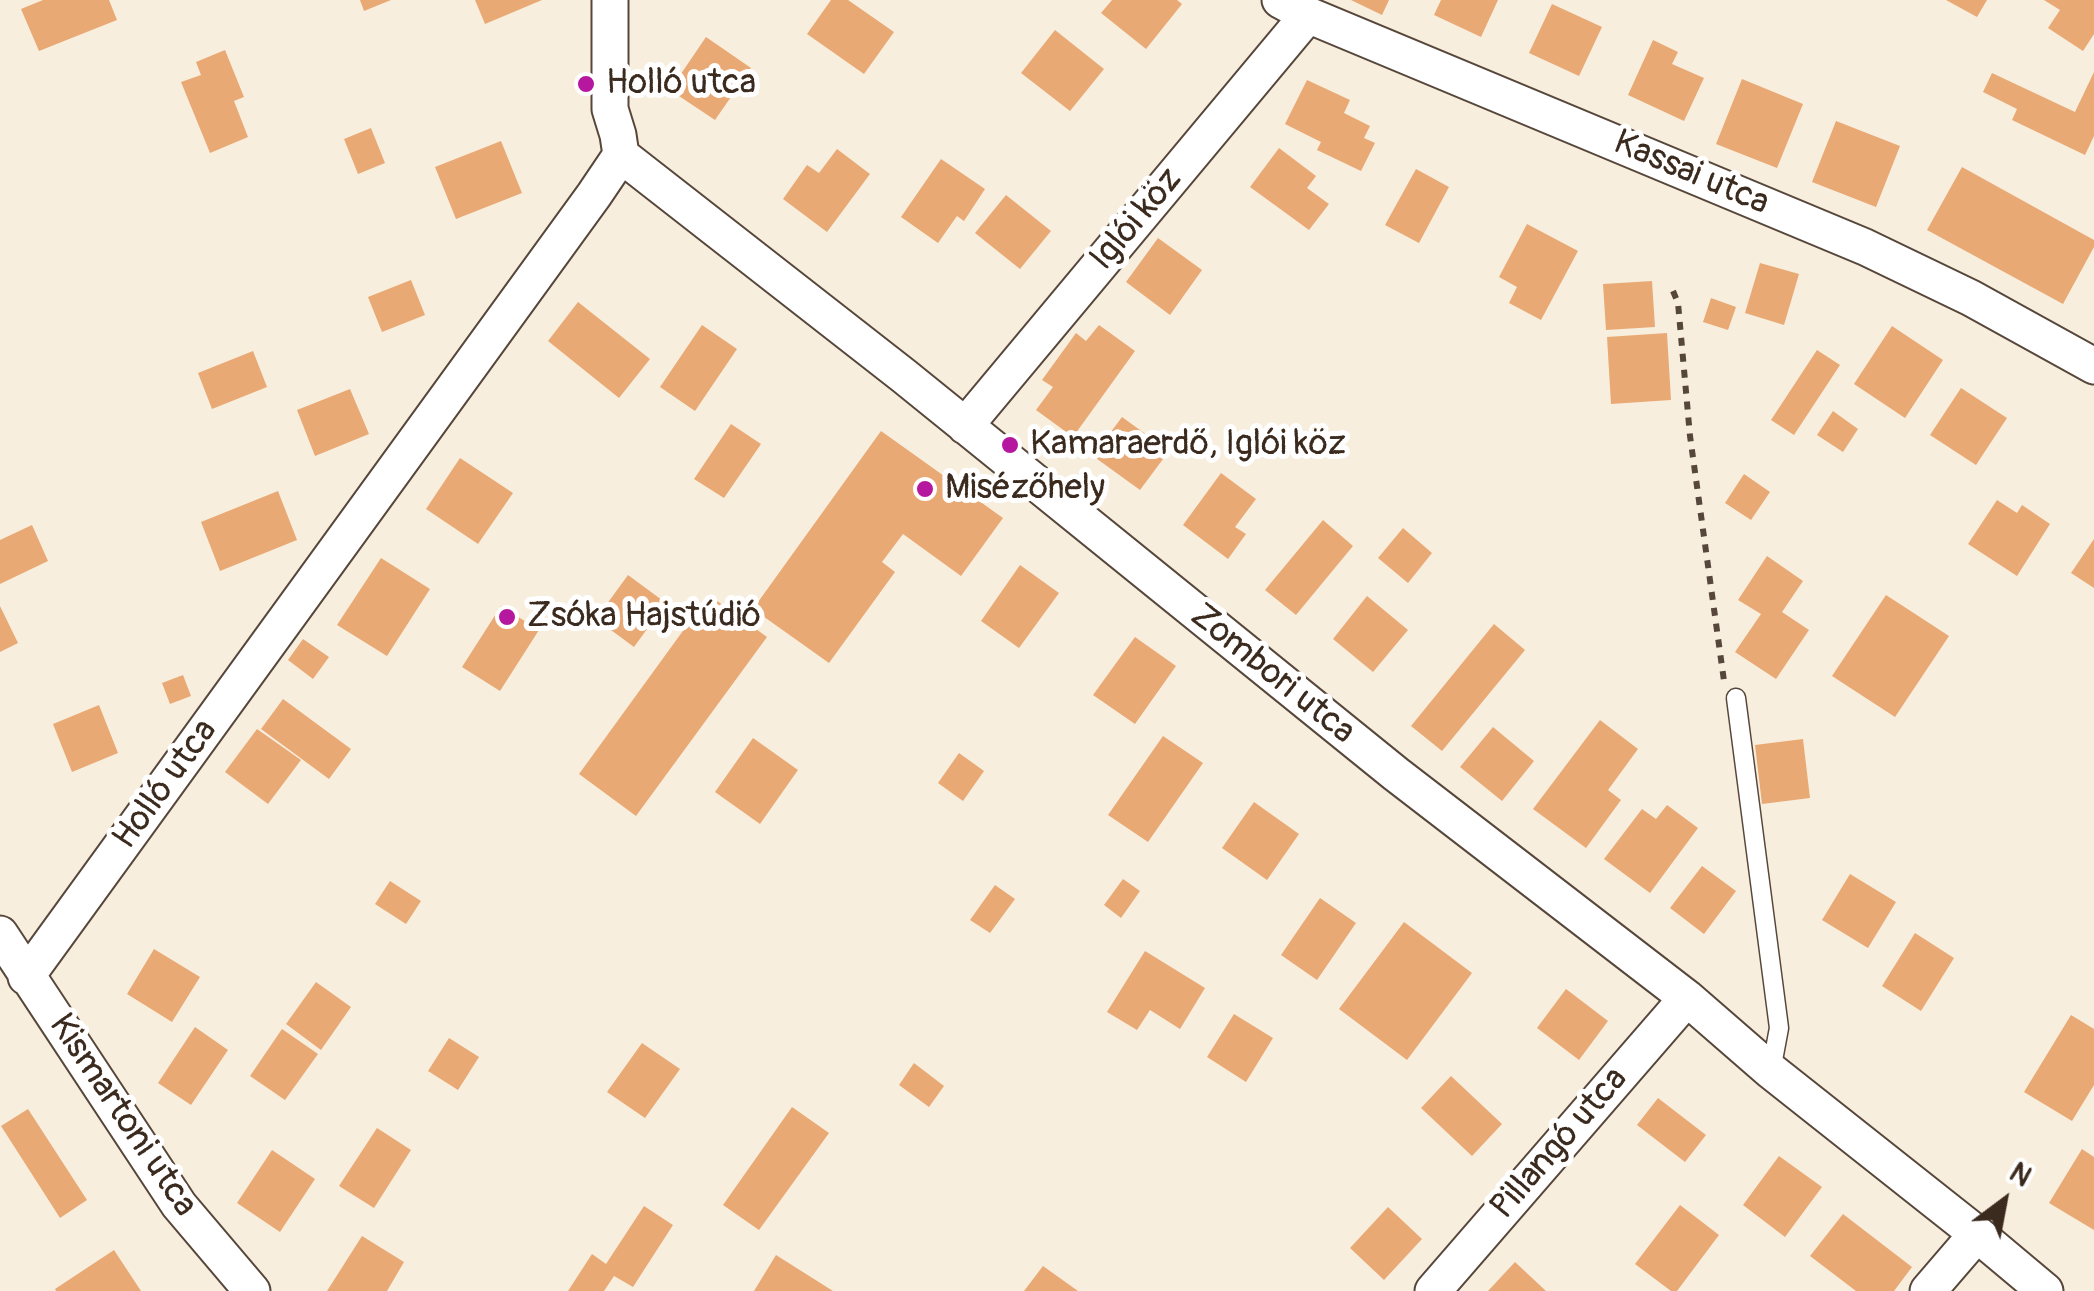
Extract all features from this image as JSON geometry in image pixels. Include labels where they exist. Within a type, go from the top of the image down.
[{"type":"street","points":[[610,0],[610,108],[621,155]]},
{"type":"street","name":"Kassai utca","points":[[1294,7],[1865,246],[1971,298],[2094,366]]},
{"type":"street","name":"Iglói köz","points":[[965,426],[1294,7]]},
{"type":"street","name":"Zombori utca","points":[[621,155],[965,426],[1380,762],[1688,998],[1771,1071],[2045,1291]]},
{"type":"street","name":"Holló utca","points":[[26,977],[621,155]]},
{"type":"street","name":"Kismartoni utca","points":[[0,934],[179,1205],[252,1291]]},
{"type":"street","name":"Pillangó utca","points":[[1433,1291],[1688,998]]},
{"type":"street","points":[[1928,1291],[1977,1234]]},
{"type":"lane","points":[[1736,698],[1779,1028],[1771,1071]]},
{"type":"path","points":[[1673,291],[1678,303],[1690,436],[1724,683],[1736,698]]},
{"type":"building","points":[[43,0],[109,0],[117,20],[39,51],[21,9]]},
{"type":"building","points":[[360,0],[391,0],[364,11]]},
{"type":"building","points":[[475,0],[542,0],[485,24]]},
{"type":"building","points":[[831,0],[848,0],[894,32],[864,74],[807,34]]},
{"type":"building","points":[[1112,0],[1177,0],[1182,4],[1146,49],[1101,13]]},
{"type":"building","points":[[1351,0],[1389,0],[1382,15]]},
{"type":"building","points":[[1441,0],[1498,0],[1481,37],[1434,15]]},
{"type":"building","points":[[1946,0],[1987,0],[1977,17]]},
{"type":"building","points":[[2044,0],[2094,0],[2094,34],[2083,51],[2048,28],[2060,10]]},
{"type":"building","points":[[1552,4],[1602,27],[1579,76],[1529,53]]},
{"type":"building","points":[[1055,30],[1104,69],[1070,111],[1021,73]]},
{"type":"building","points":[[706,37],[751,68],[715,120],[670,90]]},
{"type":"building","points":[[1653,40],[1678,52],[1672,64],[1704,78],[1684,121],[1628,95]]},
{"type":"building","points":[[225,50],[244,97],[234,101],[248,137],[210,153],[181,82],[201,75],[196,62]]},
{"type":"building","points":[[2094,72],[2094,136],[2085,155],[2012,120],[2017,109],[1983,92],[1992,73],[2075,112]]},
{"type":"building","points":[[1742,79],[1803,104],[1777,168],[1716,144]]},
{"type":"building","points":[[1307,80],[1350,100],[1344,113],[1370,126],[1364,138],[1375,143],[1361,171],[1317,150],[1321,142],[1285,124]]},
{"type":"building","points":[[1836,121],[1900,146],[1876,207],[1812,182]]},
{"type":"building","points":[[371,128],[385,163],[358,174],[344,139]]},
{"type":"building","points":[[501,141],[522,193],[456,219],[435,167]]},
{"type":"building","points":[[1279,148],[1316,176],[1307,188],[1329,204],[1309,230],[1250,187]]},
{"type":"building","points":[[837,149],[870,174],[827,232],[783,199],[807,165],[819,173]]},
{"type":"building","points":[[941,159],[985,189],[964,221],[957,216],[938,243],[901,217]]},
{"type":"building","points":[[1962,167],[2094,240],[2094,247],[2063,304],[1927,230]]},
{"type":"building","points":[[1416,169],[1449,187],[1419,243],[1385,225]]},
{"type":"building","points":[[1006,195],[1051,231],[1020,269],[975,233]]},
{"type":"building","points":[[1527,224],[1578,251],[1541,320],[1509,303],[1517,287],[1499,277]]},
{"type":"building","points":[[1158,238],[1202,270],[1170,315],[1126,282]]},
{"type":"building","points":[[1760,263],[1799,274],[1784,325],[1745,313]]},
{"type":"building","points":[[411,280],[425,315],[382,332],[368,297]]},
{"type":"building","points":[[1652,281],[1655,327],[1606,330],[1603,284]]},
{"type":"building","points":[[1711,298],[1736,307],[1728,330],[1703,322]]},
{"type":"building","points":[[578,302],[650,359],[619,398],[548,341]]},
{"type":"building","points":[[702,325],[737,349],[695,411],[660,387]]},
{"type":"building","points":[[1099,325],[1135,351],[1073,437],[1036,410],[1053,387],[1042,380],[1076,333],[1086,341]]},
{"type":"building","points":[[1892,326],[1943,360],[1905,418],[1854,384]]},
{"type":"building","points":[[1667,333],[1671,400],[1611,404],[1607,337]]},
{"type":"building","points":[[1817,350],[1840,365],[1794,435],[1771,420]]},
{"type":"building","points":[[253,351],[267,387],[212,409],[198,373]]},
{"type":"building","points":[[1961,388],[2007,418],[1976,465],[1930,435]]},
{"type":"building","points":[[350,389],[369,434],[315,456],[297,410]]},
{"type":"building","points":[[1833,411],[1858,429],[1843,452],[1817,435]]},
{"type":"building","points":[[1122,417],[1169,451],[1140,490],[1093,456]]},
{"type":"building","points":[[731,424],[761,444],[724,498],[694,479]]},
{"type":"building","points":[[881,431],[1003,518],[961,576],[903,534],[882,562],[895,572],[829,663],[753,609]]},
{"type":"building","points":[[460,458],[513,493],[478,544],[426,509]]},
{"type":"building","points":[[1221,473],[1256,499],[1235,527],[1246,534],[1228,559],[1183,525]]},
{"type":"building","points":[[1744,474],[1770,492],[1751,520],[1725,503]]},
{"type":"building","points":[[278,491],[297,540],[220,571],[201,522]]},
{"type":"building","points":[[1997,500],[2017,513],[2022,505],[2050,524],[2017,576],[1968,544]]},
{"type":"building","points":[[1323,520],[1353,546],[1296,615],[1265,590]]},
{"type":"building","points":[[32,525],[48,561],[0,584],[0,540]]},
{"type":"building","points":[[1403,528],[1432,553],[1408,583],[1378,558]]},
{"type":"building","points":[[2094,539],[2094,588],[2071,573]]},
{"type":"building","points":[[1767,556],[1803,581],[1782,612],[1809,630],[1776,679],[1735,652],[1761,614],[1738,600]]},
{"type":"building","points":[[381,558],[430,589],[387,656],[337,625]]},
{"type":"building","points":[[1020,565],[1059,593],[1019,648],[981,621]]},
{"type":"building","points":[[628,575],[666,603],[634,647],[596,619]]},
{"type":"building","points":[[709,595],[767,637],[636,816],[579,774]]},
{"type":"building","points":[[1886,595],[1949,636],[1895,717],[1832,676]]},
{"type":"building","points":[[1367,596],[1408,630],[1373,672],[1333,639]]},
{"type":"building","points":[[0,606],[18,643],[0,652]]},
{"type":"building","points":[[501,606],[539,630],[500,691],[462,667]]},
{"type":"building","points":[[1494,624],[1525,650],[1442,751],[1411,726]]},
{"type":"building","points":[[1135,637],[1176,666],[1135,724],[1093,695]]},
{"type":"building","points":[[303,639],[329,657],[313,679],[288,660]]},
{"type":"building","points":[[183,675],[191,696],[170,704],[162,683]]},
{"type":"building","points":[[283,699],[351,749],[329,779],[261,729]]},
{"type":"building","points":[[99,705],[118,753],[72,772],[53,724]]},
{"type":"building","points":[[1600,720],[1638,749],[1608,790],[1621,800],[1586,848],[1533,809]]},
{"type":"building","points":[[1493,727],[1534,761],[1502,801],[1460,767]]},
{"type":"building","points":[[257,729],[301,760],[268,804],[225,772]]},
{"type":"building","points":[[1163,736],[1203,763],[1148,842],[1108,815]]},
{"type":"building","points":[[753,738],[798,770],[760,824],[715,792]]},
{"type":"building","points":[[1803,739],[1810,798],[1762,804],[1755,745]]},
{"type":"building","points":[[959,753],[984,771],[963,801],[938,783]]},
{"type":"building","points":[[1254,802],[1299,834],[1267,880],[1222,848]]},
{"type":"building","points":[[1667,805],[1698,828],[1650,893],[1604,859],[1642,809],[1656,819]]},
{"type":"building","points":[[1702,866],[1736,891],[1704,934],[1670,908]]},
{"type":"building","points":[[1850,874],[1896,902],[1868,948],[1822,920]]},
{"type":"building","points":[[1123,879],[1140,891],[1121,918],[1104,905]]},
{"type":"building","points":[[390,881],[421,901],[406,924],[375,904]]},
{"type":"building","points":[[995,885],[1015,899],[990,933],[970,920]]},
{"type":"building","points":[[1320,898],[1356,923],[1317,980],[1281,955]]},
{"type":"building","points":[[1404,922],[1472,973],[1407,1060],[1339,1009]]},
{"type":"building","points":[[1915,933],[1954,958],[1921,1011],[1882,986]]},
{"type":"building","points":[[154,949],[200,977],[172,1022],[127,994]]},
{"type":"building","points":[[1145,951],[1205,988],[1180,1029],[1150,1010],[1137,1030],[1107,1012]]},
{"type":"building","points":[[316,982],[351,1007],[321,1050],[286,1024]]},
{"type":"building","points":[[1566,989],[1608,1021],[1579,1060],[1537,1028]]},
{"type":"building","points":[[1234,1014],[1273,1038],[1246,1082],[1207,1057]]},
{"type":"building","points":[[2071,1015],[2094,1029],[2094,1085],[2072,1121],[2024,1092]]},
{"type":"building","points":[[195,1027],[228,1050],[191,1105],[158,1083]]},
{"type":"building","points":[[282,1029],[318,1054],[285,1100],[250,1076]]},
{"type":"building","points":[[449,1038],[479,1057],[458,1090],[428,1071]]},
{"type":"building","points":[[642,1043],[680,1069],[645,1118],[607,1092]]},
{"type":"building","points":[[914,1063],[944,1086],[929,1107],[899,1085]]},
{"type":"building","points":[[1451,1076],[1502,1124],[1472,1156],[1421,1108]]},
{"type":"building","points":[[1658,1098],[1706,1135],[1685,1162],[1637,1125]]},
{"type":"building","points":[[792,1107],[829,1133],[759,1230],[723,1205]]},
{"type":"building","points":[[28,1109],[87,1200],[60,1218],[1,1126]]},
{"type":"building","points":[[377,1128],[411,1150],[374,1208],[339,1186]]},
{"type":"building","points":[[2082,1149],[2094,1157],[2094,1230],[2049,1203]]},
{"type":"building","points":[[272,1150],[315,1179],[280,1232],[237,1203]]},
{"type":"building","points":[[1779,1156],[1822,1187],[1785,1237],[1743,1205]]},
{"type":"building","points":[[1680,1205],[1719,1235],[1677,1291],[1671,1291],[1635,1264]]},
{"type":"building","points":[[644,1206],[673,1225],[633,1287],[614,1276],[604,1291],[568,1291],[592,1254],[606,1264]]},
{"type":"building","points":[[1388,1207],[1422,1239],[1384,1280],[1350,1248]]},
{"type":"building","points":[[1843,1214],[1912,1267],[1894,1291],[1856,1291],[1810,1256]]},
{"type":"building","points":[[362,1236],[404,1262],[387,1291],[327,1291]]},
{"type":"building","points":[[114,1250],[141,1291],[56,1291],[55,1289]]},
{"type":"building","points":[[776,1255],[833,1291],[754,1291]]},
{"type":"building","points":[[1515,1262],[1546,1291],[1488,1291]]},
{"type":"building","points":[[1043,1266],[1078,1291],[1024,1291]]},
{"type":"place","name":"Holló utca","points":[[586,84]]},
{"type":"place","name":"Kamaraerdő, Iglói köz","points":[[1010,445]]},
{"type":"place","name":"Misézőhely","points":[[925,489]]},
{"type":"place","name":"Zsóka Hajstúdió","points":[[507,617]]}]
